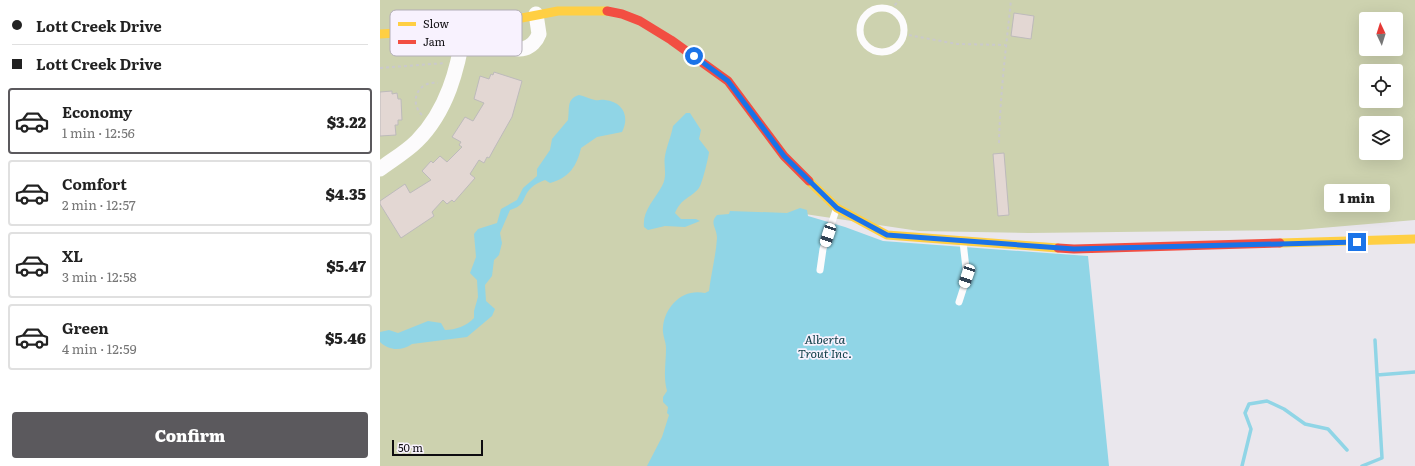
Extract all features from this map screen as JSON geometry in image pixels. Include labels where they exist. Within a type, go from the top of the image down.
[{"type":"street","points":[[522,17],[536,14],[585,10],[606,11],[640,21],[671,40],[728,81],[784,156],[837,208],[887,235],[963,242],[1074,249],[1405,240],[1415,238]]},
{"type":"street","points":[[522,49],[533,45],[539,34],[536,14]]},
{"type":"street","points":[[380,34],[390,33]]},
{"type":"street","points":[[380,170],[417,142],[434,121],[450,89],[459,56]]},
{"type":"lane","points":[[883,8],[891,10],[898,15],[902,22],[903,34],[897,46],[889,51],[880,52],[871,49],[864,42],[860,27],[868,13],[883,8]]},
{"type":"lane","points":[[820,270],[823,249],[837,208]]},
{"type":"lane","points":[[959,302],[967,276],[963,242]]},
{"type":"path","points":[[891,10],[899,0]]},
{"type":"path","points":[[999,143],[999,109],[1011,0]]},
{"type":"path","points":[[903,34],[957,44],[1005,45]]},
{"type":"path","points":[[380,68],[458,63]]},
{"type":"path","points":[[434,121],[419,112],[416,107],[416,95],[423,86],[428,83],[440,84],[450,89]]},
{"type":"green space","points":[[380,0],[1415,0],[1415,220],[1298,230],[1029,233],[919,231],[798,213],[666,466],[380,466]]},
{"type":"water","points":[[579,95],[596,100],[611,101],[620,107],[625,115],[622,132],[597,137],[581,148],[574,166],[567,174],[557,181],[550,183],[545,180],[536,184],[531,188],[519,206],[510,210],[500,233],[502,243],[499,255],[494,260],[492,276],[485,285],[486,301],[495,309],[492,316],[467,337],[412,344],[400,349],[387,347],[380,342],[380,332],[389,330],[398,333],[428,321],[441,323],[445,330],[453,329],[461,327],[474,318],[474,311],[478,297],[477,280],[470,273],[476,257],[474,234],[478,229],[497,223],[501,209],[517,200],[523,188],[537,176],[537,169],[550,150],[552,139],[568,120],[570,102]]},
{"type":"water","points":[[686,113],[690,113],[701,130],[699,139],[709,152],[705,172],[699,188],[680,204],[675,213],[681,219],[696,219],[700,221],[685,227],[665,226],[648,230],[644,227],[645,216],[664,182],[665,156],[673,126]]},
{"type":"water","name":"Alberta Trout Inc.","points":[[800,208],[807,210],[808,216],[845,227],[883,241],[1088,256],[1109,466],[647,466],[662,437],[669,415],[667,413],[668,407],[663,402],[663,397],[667,391],[665,375],[666,345],[663,330],[664,319],[667,312],[676,300],[689,293],[705,293],[709,291],[716,251],[717,234],[713,223],[715,218],[717,215],[729,214],[730,211],[787,213]]},
{"type":"building","points":[[1014,13],[1034,16],[1031,39],[1011,36]]},
{"type":"building","points":[[494,72],[522,81],[512,117],[489,158],[487,157],[484,163],[479,160],[470,174],[475,178],[454,202],[452,200],[447,204],[443,200],[432,212],[434,216],[401,238],[380,204],[380,201],[405,184],[410,193],[431,180],[422,171],[431,161],[433,163],[440,156],[447,162],[462,147],[459,145],[461,142],[452,137],[465,117],[473,121],[484,103],[474,99],[480,76],[489,79],[491,74],[493,75]]},
{"type":"building","points":[[392,91],[392,94],[397,93],[398,99],[401,99],[402,120],[398,120],[398,125],[395,125],[396,135],[380,136],[380,92]]},
{"type":"building","points":[[1004,153],[1009,215],[998,216],[993,154]]},
{"type":"waterway","points":[[1362,466],[1382,458],[1375,340]]},
{"type":"waterway","points":[[1377,375],[1415,372]]},
{"type":"waterway","points":[[1242,466],[1251,429],[1245,413],[1249,404],[1267,401],[1284,409],[1305,424],[1328,429],[1347,450]]},
{"type":"traffic: slow","points":[[522,18],[558,11],[607,11]]},
{"type":"traffic: slow","points":[[380,34],[390,33]]},
{"type":"traffic: slow","points":[[809,181],[837,208],[887,235],[1058,248]]},
{"type":"traffic: slow","points":[[1280,243],[1415,239]]},
{"type":"traffic: jam","points":[[607,11],[622,14],[640,21],[671,40],[728,81],[784,156],[809,181]]},
{"type":"traffic: jam","points":[[1058,248],[1074,249],[1280,243]]},
{"type":"route","points":[[694,56],[728,81],[784,156],[837,208],[887,235],[963,242],[1074,249],[1357,242]]}]
